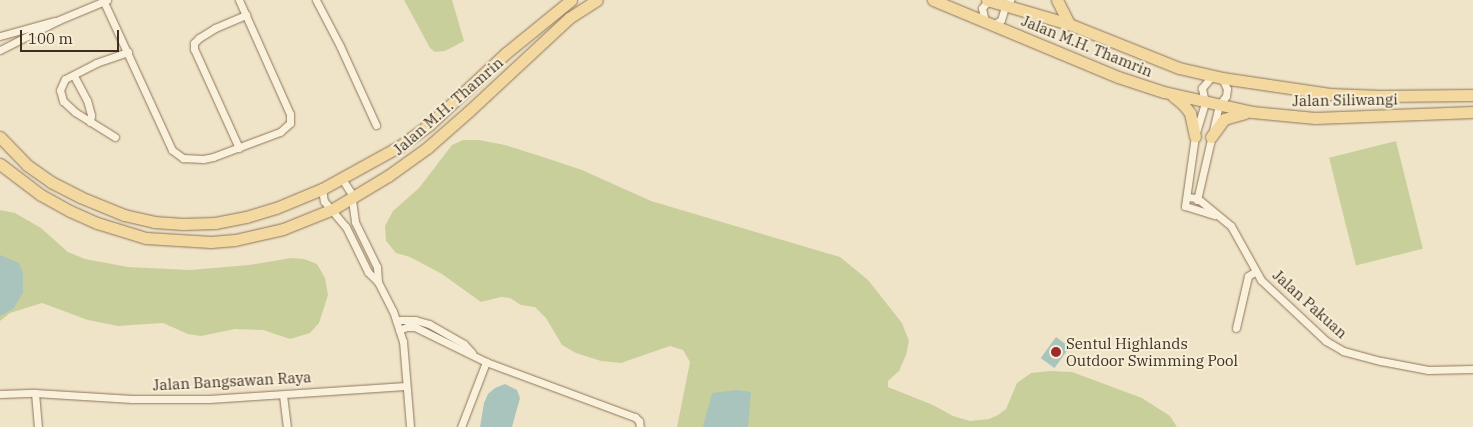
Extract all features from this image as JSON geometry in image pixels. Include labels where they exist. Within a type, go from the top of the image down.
[{"type":"main road","name":"Jalan M.H. Thamrin","points":[[0,137],[27,165],[59,186],[124,215],[154,222],[215,223],[246,217],[342,179],[400,146],[430,124],[513,47],[571,0]]},
{"type":"main road","name":"Jalan M.H. Thamrin","points":[[0,164],[41,195],[70,211],[97,224],[146,238],[182,242],[235,240],[283,229],[333,209],[351,199],[388,176],[427,148],[547,37],[569,18],[597,0]]},
{"type":"main road","name":"Jalan M.H. Thamrin","points":[[933,0],[1085,64],[1164,92],[1205,102]]},
{"type":"main road","name":"Jalan M.H. Thamrin","points":[[988,0],[1008,3],[1069,24],[1179,68],[1217,77]]},
{"type":"main road","points":[[1057,0],[1069,24]]},
{"type":"main road","name":"Jalan Siliwangi","points":[[1217,77],[1330,94],[1380,96],[1473,95]]},
{"type":"main road","points":[[1164,92],[1183,104],[1194,124],[1195,136]]},
{"type":"main road","points":[[1205,102],[1219,105]]},
{"type":"main road","name":"Jalan Siliwangi","points":[[1219,105],[1252,112],[1316,118],[1473,112]]},
{"type":"main road","points":[[1211,138],[1224,119],[1237,114],[1252,112]]},
{"type":"street","points":[[0,50],[59,20],[105,0],[174,154],[183,158],[213,158],[280,132],[290,123],[290,114],[239,0]]},
{"type":"street","points":[[316,0],[340,46],[376,125]]},
{"type":"street","points":[[988,0],[982,8],[989,23],[1004,16],[1008,3]]},
{"type":"street","points":[[239,148],[197,56],[194,43],[215,28],[246,15]]},
{"type":"street","points":[[0,36],[59,20]]},
{"type":"street","points":[[115,137],[75,112],[63,101],[61,95],[62,83],[96,64],[128,52]]},
{"type":"street","points":[[74,76],[87,100],[91,115],[90,122]]},
{"type":"street","points":[[1195,208],[1219,105],[1226,96],[1227,89],[1217,77],[1202,88],[1205,102],[1195,136],[1185,206],[1220,217]]},
{"type":"street","points":[[342,179],[349,188],[356,222],[377,267],[378,282]]},
{"type":"street","points":[[322,188],[324,200],[346,227],[368,272],[378,282],[400,330],[405,357],[410,427]]},
{"type":"street","points":[[1187,197],[1197,198]]},
{"type":"street","name":"Jalan Pakuan","points":[[1197,198],[1231,226],[1262,280],[1326,340],[1343,351],[1428,370],[1473,369]]},
{"type":"street","points":[[1236,328],[1248,276],[1256,271]]},
{"type":"street","points":[[396,320],[415,320],[440,330],[464,344],[486,362],[635,417],[639,421],[640,427]]},
{"type":"street","points":[[400,330],[407,327],[415,327],[434,338],[473,353]]},
{"type":"street","points":[[434,338],[440,330]]},
{"type":"street","points":[[461,427],[486,362]]},
{"type":"street","name":"Jalan Bangsawan Raya","points":[[0,394],[35,393],[174,400],[283,395],[406,386]]},
{"type":"street","points":[[35,393],[38,427]]},
{"type":"street","points":[[283,395],[287,427]]},
{"type":"green space","points":[[404,0],[452,0],[464,41],[445,51],[435,52],[430,48]]},
{"type":"green space","points":[[463,140],[479,140],[505,145],[582,170],[651,201],[840,257],[868,280],[902,323],[909,341],[906,355],[899,371],[888,381],[888,387],[933,405],[953,416],[970,421],[989,419],[1006,409],[1017,383],[1031,373],[1050,371],[1072,372],[1142,398],[1170,416],[1177,427],[677,427],[690,362],[683,350],[670,346],[621,363],[601,361],[576,353],[562,345],[546,318],[535,307],[521,305],[510,298],[501,297],[481,302],[442,274],[410,257],[396,253],[386,241],[385,226],[393,211],[419,188],[452,145]]},
{"type":"green space","points":[[1396,141],[1423,249],[1356,265],[1329,158]]},
{"type":"green space","points":[[0,210],[15,213],[41,228],[68,252],[85,259],[128,267],[190,270],[249,265],[291,258],[304,259],[317,264],[325,278],[328,295],[319,323],[310,333],[290,339],[263,330],[235,329],[201,336],[188,334],[163,323],[118,326],[88,320],[42,303],[10,313],[0,321]]},
{"type":"water","points":[[0,255],[19,263],[23,273],[23,293],[13,309],[0,316]]},
{"type":"water","name":"Sentul Highlands Outdoor Swimming Pool","points":[[1056,337],[1070,347],[1054,368],[1041,358]]},
{"type":"water","points":[[505,384],[517,390],[520,398],[512,427],[480,427],[484,403],[488,394],[495,388]]},
{"type":"water","points":[[737,390],[751,392],[748,427],[703,427],[712,393]]},
{"type":"place","name":"Sentul Highlands Outdoor Swimming Pool","points":[[1056,352]]}]
